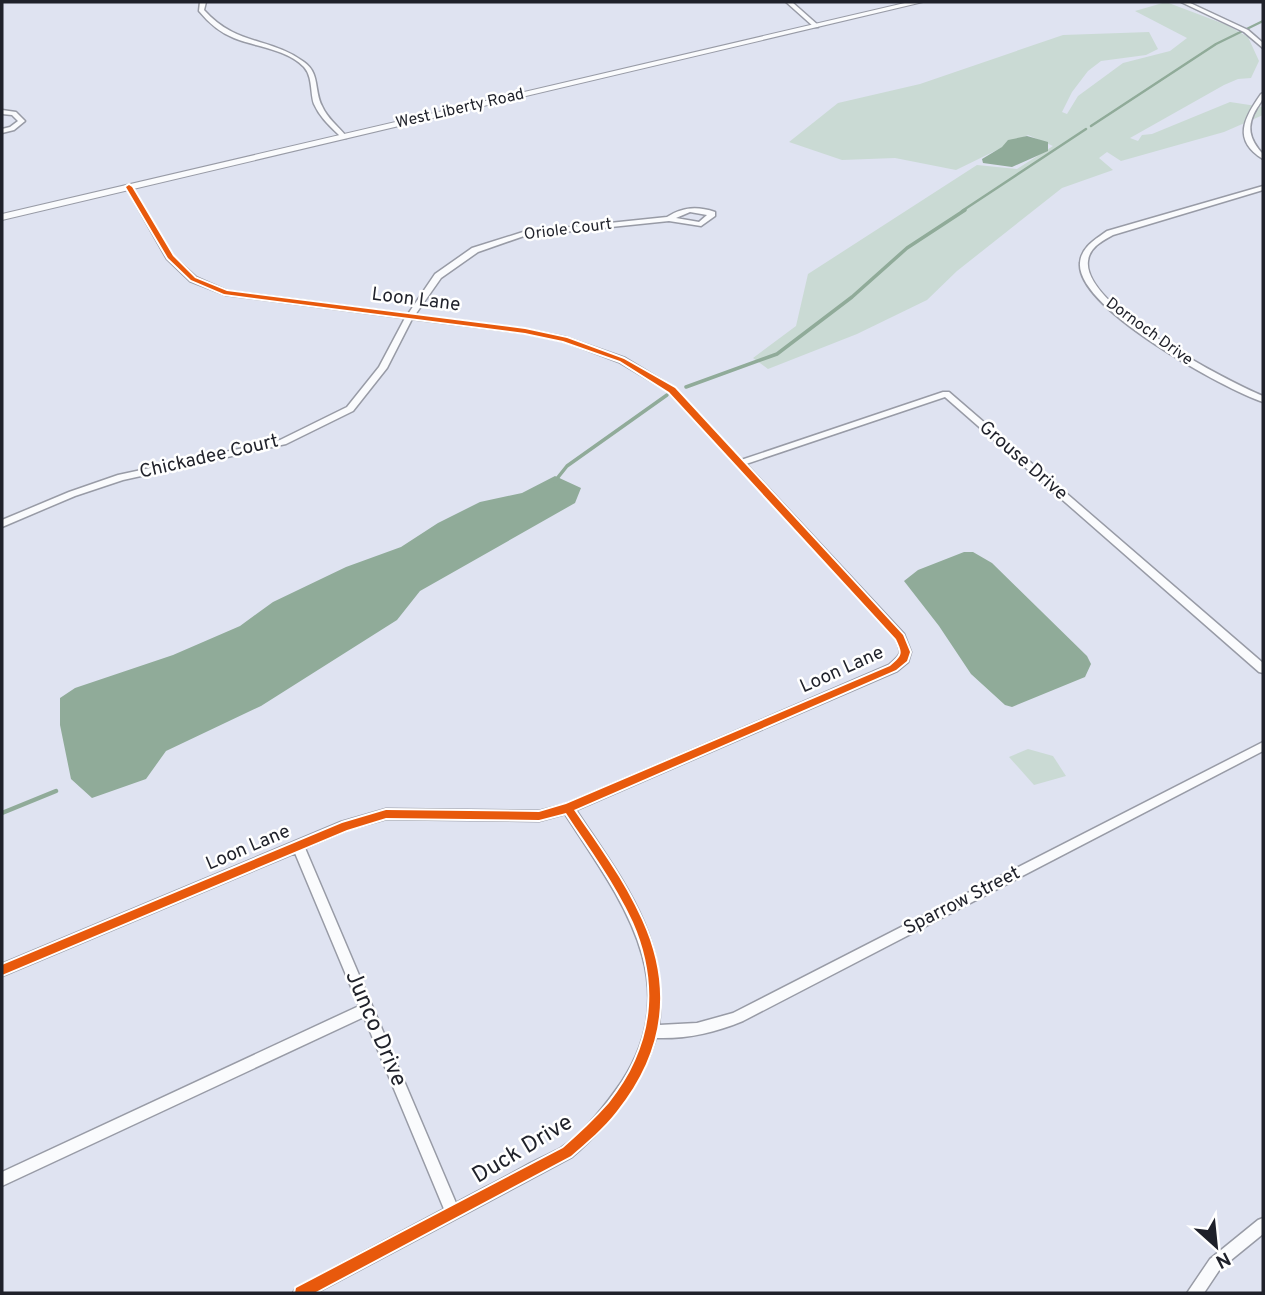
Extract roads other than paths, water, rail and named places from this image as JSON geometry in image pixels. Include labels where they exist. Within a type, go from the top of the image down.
[{"type":"main road","name":"West Liberty Road","points":[[2,217],[919,2]]},
{"type":"street","points":[[203,2],[201,10],[217,29],[293,57],[307,65],[313,75],[317,104],[344,137]]},
{"type":"street","points":[[789,2],[816,26]]},
{"type":"street","points":[[1184,2],[1220,18],[1255,38],[1263,46]]},
{"type":"street","points":[[1263,95],[1251,111],[1245,128],[1247,139],[1263,157]]},
{"type":"street","points":[[2,112],[14,113],[22,121],[12,129],[2,131]]},
{"type":"street","name":"Loon Lane","points":[[2,970],[298,846],[386,814],[539,816],[568,808],[893,668],[904,659],[906,652],[900,637],[672,390],[622,360],[565,339],[526,331],[226,293],[193,279],[170,257],[129,187]]},
{"type":"street","name":"Dornoch Drive","points":[[1263,188],[1110,233],[1094,242],[1085,254],[1083,269],[1088,283],[1112,308],[1208,375],[1242,393],[1263,399]]},
{"type":"street","name":"Oriole Court","points":[[411,316],[438,276],[475,250],[523,234],[669,219],[701,224],[712,215],[697,208],[682,210],[669,219]]},
{"type":"street","name":"Chickadee Court","points":[[2,524],[72,494],[121,477],[283,442],[339,415],[350,409],[383,368],[411,316]]},
{"type":"street","name":"Grouse Drive","points":[[741,463],[946,394],[1263,669]]},
{"type":"street","name":"Sparrow Street","points":[[654,1031],[683,1033],[719,1025],[737,1017],[1263,746]]},
{"type":"street","name":"Duck Drive","points":[[301,1293],[567,1152],[591,1132],[620,1100],[643,1060],[654,1031],[653,971],[643,935],[568,808]]},
{"type":"street","name":"Junco Drive","points":[[298,846],[453,1212]]},
{"type":"street","points":[[2,1179],[367,1009]]},
{"type":"street","points":[[1195,1293],[1215,1264],[1263,1225]]},
{"type":"waterway","points":[[1091,126],[1216,44],[1263,21]]},
{"type":"waterway","points":[[962,211],[1086,129]]},
{"type":"waterway","points":[[686,387],[777,354],[852,297],[907,248],[965,210]]},
{"type":"waterway","points":[[555,481],[567,466],[667,395]]},
{"type":"waterway","points":[[2,813],[56,791]]}]
